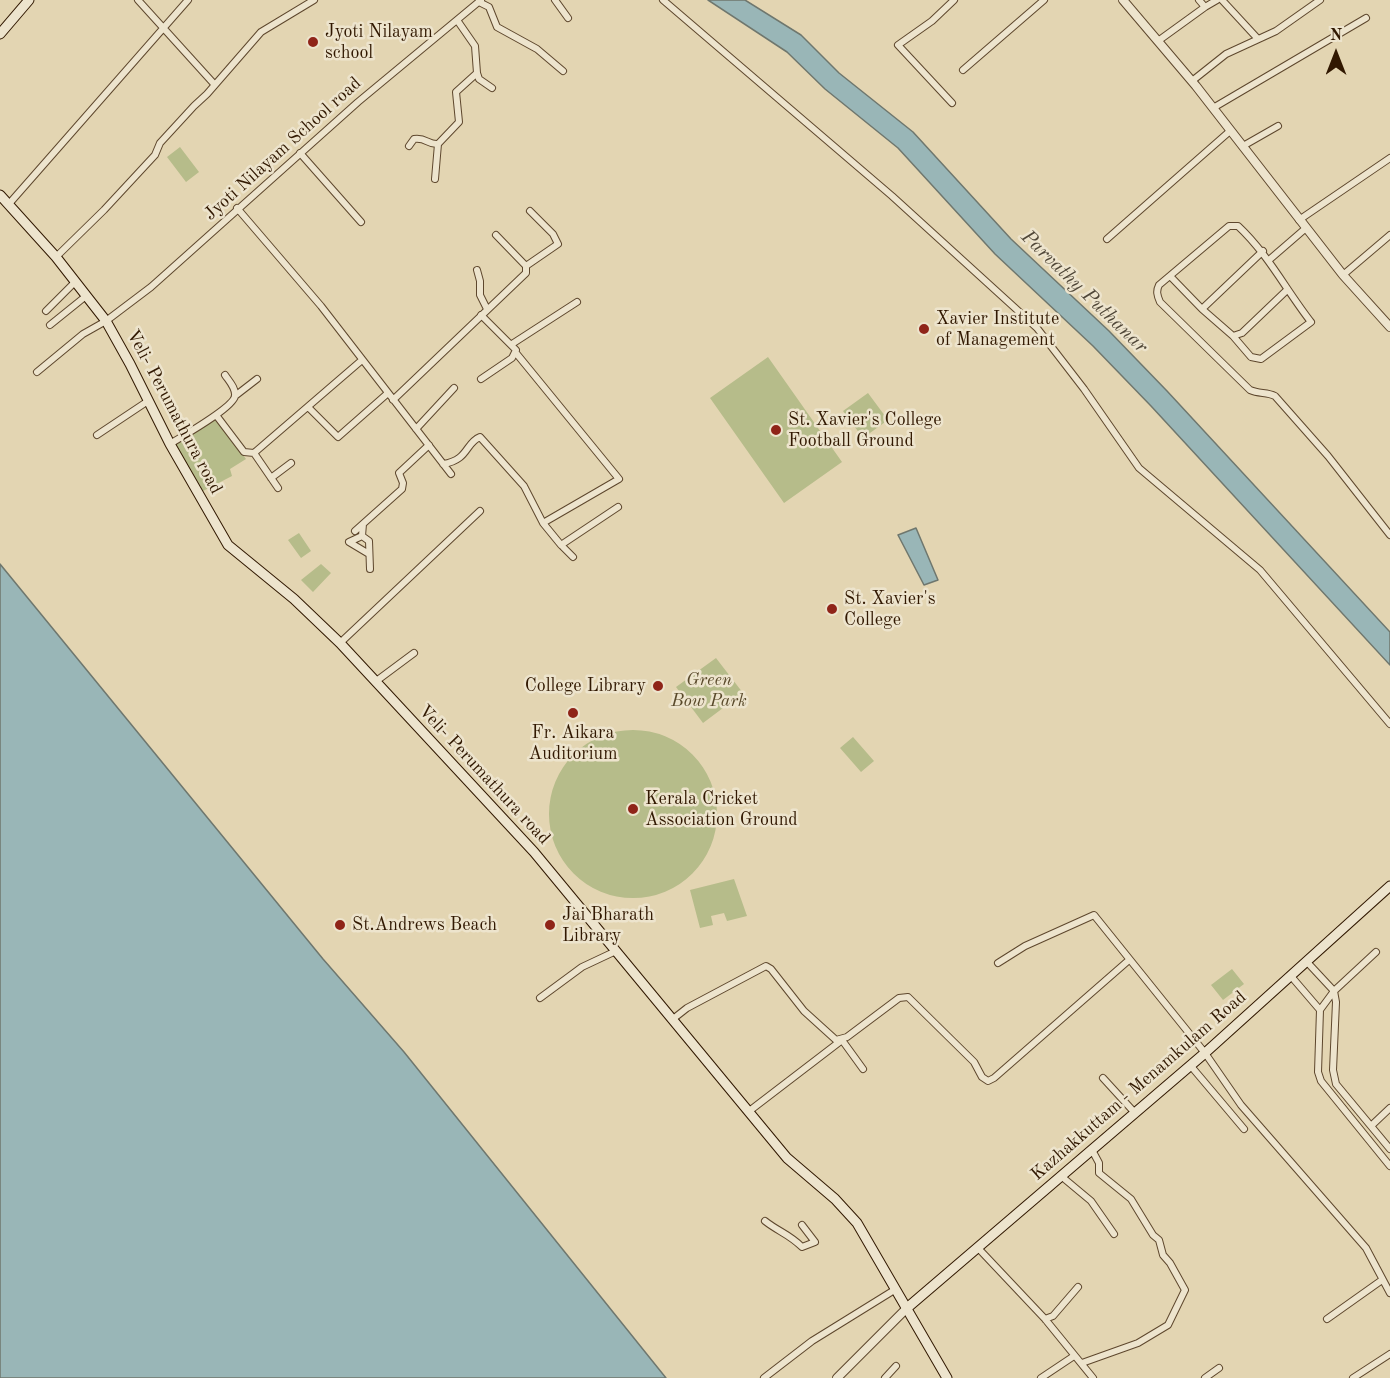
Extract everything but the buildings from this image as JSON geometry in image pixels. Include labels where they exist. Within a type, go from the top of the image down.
[{"type":"main road","points":[[0,34],[29,0]]},
{"type":"main road","name":"Veli- Perumathura road","points":[[0,195],[56,257],[106,321],[170,444],[228,545],[294,599],[339,643],[534,852],[787,1158],[835,1199],[857,1223],[947,1378]]},
{"type":"main road","name":"Kazhakkuttam - Menamkulam Road","points":[[907,1308],[1205,1053],[1390,886]]},
{"type":"street","points":[[138,0],[215,85]]},
{"type":"street","points":[[8,205],[188,0]]},
{"type":"street","points":[[56,257],[155,155],[160,143],[261,32],[314,0]]},
{"type":"street","points":[[555,0],[568,18]]},
{"type":"street","points":[[663,0],[892,196],[1037,328],[1084,389],[1139,468],[1260,570],[1390,724]]},
{"type":"street","points":[[952,103],[898,45],[932,21],[954,0]]},
{"type":"street","points":[[963,70],[1044,0]]},
{"type":"street","points":[[1124,0],[1192,81],[1343,275],[1390,327]]},
{"type":"street","points":[[1199,0],[1205,7]]},
{"type":"street","points":[[1158,41],[1217,0]]},
{"type":"street","points":[[1222,0],[1258,39]]},
{"type":"street","points":[[1192,81],[1226,54],[1276,31],[1320,0]]},
{"type":"street","points":[[480,1],[489,7],[497,27],[537,49],[563,71]]},
{"type":"street","name":"Jyoti Nilayam School road","points":[[38,372],[83,334],[106,321],[151,287],[237,208],[285,169],[300,153],[393,72],[480,1]]},
{"type":"street","points":[[1213,108],[1366,18]]},
{"type":"street","points":[[457,20],[475,46],[479,79],[492,88]]},
{"type":"street","points":[[435,179],[438,144],[459,122],[456,92],[477,73]]},
{"type":"street","points":[[1243,146],[1278,126]]},
{"type":"street","points":[[1107,239],[1230,131]]},
{"type":"street","points":[[409,146],[414,139],[422,138],[433,145],[438,144]]},
{"type":"street","points":[[300,153],[361,222]]},
{"type":"street","points":[[1299,220],[1390,159]]},
{"type":"street","points":[[237,208],[321,306],[451,474]]},
{"type":"street","points":[[526,266],[558,244],[553,234],[530,211]]},
{"type":"street","points":[[1170,276],[1202,309],[1233,336],[1251,357],[1261,359],[1311,322],[1287,291],[1263,251],[1238,226],[1229,226],[1170,276],[1156,290],[1160,302],[1250,390],[1275,396],[1328,456],[1390,536]]},
{"type":"street","points":[[1269,260],[1306,228]]},
{"type":"street","points":[[393,400],[523,277],[526,266],[496,235]]},
{"type":"street","points":[[1343,275],[1390,235]]},
{"type":"street","points":[[1202,309],[1263,251]]},
{"type":"street","points":[[477,270],[480,295],[487,309]]},
{"type":"street","points":[[46,310],[75,282]]},
{"type":"street","points":[[1233,336],[1242,333],[1287,291]]},
{"type":"street","points":[[50,325],[86,296]]},
{"type":"street","points":[[512,344],[577,302]]},
{"type":"street","points":[[481,315],[512,344],[516,353],[619,479],[543,523]]},
{"type":"street","points":[[481,379],[516,353]]},
{"type":"street","points":[[216,415],[244,452],[254,453],[362,360]]},
{"type":"street","points":[[225,375],[234,387],[235,396]]},
{"type":"street","points":[[170,444],[216,415],[257,379]]},
{"type":"street","points":[[416,429],[454,388]]},
{"type":"street","points":[[308,408],[338,437],[388,393]]},
{"type":"street","points":[[97,435],[148,401]]},
{"type":"street","points":[[443,464],[454,462],[469,449],[474,439],[480,437],[524,486],[543,523],[573,557]]},
{"type":"street","points":[[355,531],[402,489],[403,483],[399,473],[429,445]]},
{"type":"street","points":[[254,453],[278,488]]},
{"type":"street","points":[[271,478],[291,463]]},
{"type":"street","points":[[561,545],[618,507]]},
{"type":"street","points":[[339,643],[480,511]]},
{"type":"street","points":[[362,536],[363,524]]},
{"type":"street","points":[[362,536],[369,541],[370,569]]},
{"type":"street","points":[[362,536],[350,542],[369,554]]},
{"type":"street","points":[[375,682],[414,653]]},
{"type":"street","points":[[998,963],[1025,946],[1094,915],[1205,1053],[1241,1105],[1366,1248],[1390,1293]]},
{"type":"street","points":[[540,998],[582,967],[616,951]]},
{"type":"street","points":[[1376,952],[1334,991],[1320,1010],[1318,1071],[1321,1081],[1390,1166]]},
{"type":"street","points":[[748,1112],[899,998],[908,997],[974,1062],[982,1077],[991,1080],[1129,960]]},
{"type":"street","points":[[1307,962],[1334,991],[1336,1002],[1333,1070],[1336,1084],[1389,1147],[1379,1153]]},
{"type":"street","points":[[673,1019],[687,1008],[766,966],[771,969],[804,1011],[833,1038],[842,1040],[863,1069]]},
{"type":"street","points":[[1290,975],[1320,1010]]},
{"type":"street","points":[[1190,1065],[1244,1130]]},
{"type":"street","points":[[1103,1078],[1135,1113]]},
{"type":"street","points":[[1371,1126],[1390,1108]]},
{"type":"street","points":[[1082,1362],[1138,1343],[1168,1325],[1185,1290],[1163,1255],[1159,1240],[1153,1235],[1131,1199],[1099,1173],[1099,1162],[1092,1150]]},
{"type":"street","points":[[1061,1176],[1091,1201],[1114,1234]]},
{"type":"street","points":[[765,1221],[778,1232],[789,1234],[802,1246],[807,1246],[815,1242],[802,1225]]},
{"type":"street","points":[[978,1248],[1045,1319],[1093,1378]]},
{"type":"street","points":[[1327,1319],[1382,1280]]},
{"type":"street","points":[[1045,1319],[1053,1316],[1078,1287]]},
{"type":"street","points":[[764,1378],[812,1341],[896,1289]]},
{"type":"street","points":[[837,1378],[907,1308]]},
{"type":"street","points":[[1353,1378],[1390,1354]]},
{"type":"street","points":[[1041,1378],[1074,1356]]},
{"type":"street","points":[[885,1378],[896,1366]]},
{"type":"street","points":[[1205,1378],[1218,1368]]},
{"type":"green space","points":[[180,147],[199,172],[186,182],[167,157]]},
{"type":"green space","name":"St. Xavier's College Football Ground","points":[[768,357],[842,462],[784,503],[710,398]]},
{"type":"green space","points":[[868,393],[888,420],[863,438],[843,411]]},
{"type":"green space","points":[[214,420],[220,423],[246,459],[230,469],[232,476],[203,491],[175,444]]},
{"type":"green space","points":[[299,533],[311,551],[301,558],[288,540]]},
{"type":"green space","points":[[321,564],[331,573],[313,592],[301,580]]},
{"type":"green space","name":"Green Bow Park","points":[[716,658],[743,693],[703,723],[676,687]]},
{"type":"green space","name":"Kerala Cricket Association Ground","points":[[633,730],[649,731],[665,736],[693,754],[711,782],[716,798],[716,830],[711,846],[693,874],[665,892],[649,897],[633,898],[617,897],[601,892],[573,874],[555,846],[550,830],[549,814],[550,798],[555,782],[573,754],[601,736],[617,731]]},
{"type":"green space","points":[[853,737],[874,761],[861,772],[840,748]]},
{"type":"green space","points":[[734,879],[747,916],[727,921],[724,913],[711,916],[713,925],[700,928],[690,890]]},
{"type":"green space","points":[[1232,969],[1244,984],[1223,1000],[1211,985]]},
{"type":"water","points":[[708,0],[745,0],[801,35],[839,73],[913,132],[1011,239],[1109,331],[1167,391],[1390,632],[1390,665],[1151,406],[1093,346],[995,254],[898,148],[825,89],[787,52]]},
{"type":"water","points":[[916,528],[938,580],[924,585],[898,535]]},
{"type":"water","points":[[0,564],[323,959],[404,1052],[666,1378],[0,1378]]},
{"type":"place","name":"Jyoti Nilayam school","points":[[313,42]]},
{"type":"place","name":"Xavier Institute of Management","points":[[924,329]]},
{"type":"place","name":"St. Xavier's College Football Ground","points":[[776,430]]},
{"type":"place","name":"St. Xavier's College","points":[[832,609]]},
{"type":"place","name":"College Library","points":[[658,686]]},
{"type":"place","name":"Fr. Aikara Auditorium","points":[[573,713]]},
{"type":"place","name":"Kerala Cricket Association Ground","points":[[633,809]]},
{"type":"place","name":"St.Andrews Beach","points":[[340,925]]},
{"type":"place","name":"Jai Bharath Library","points":[[550,925]]},
{"type":"water label","name":"Parvathy Puthanar","points":[[1084,292]]}]
